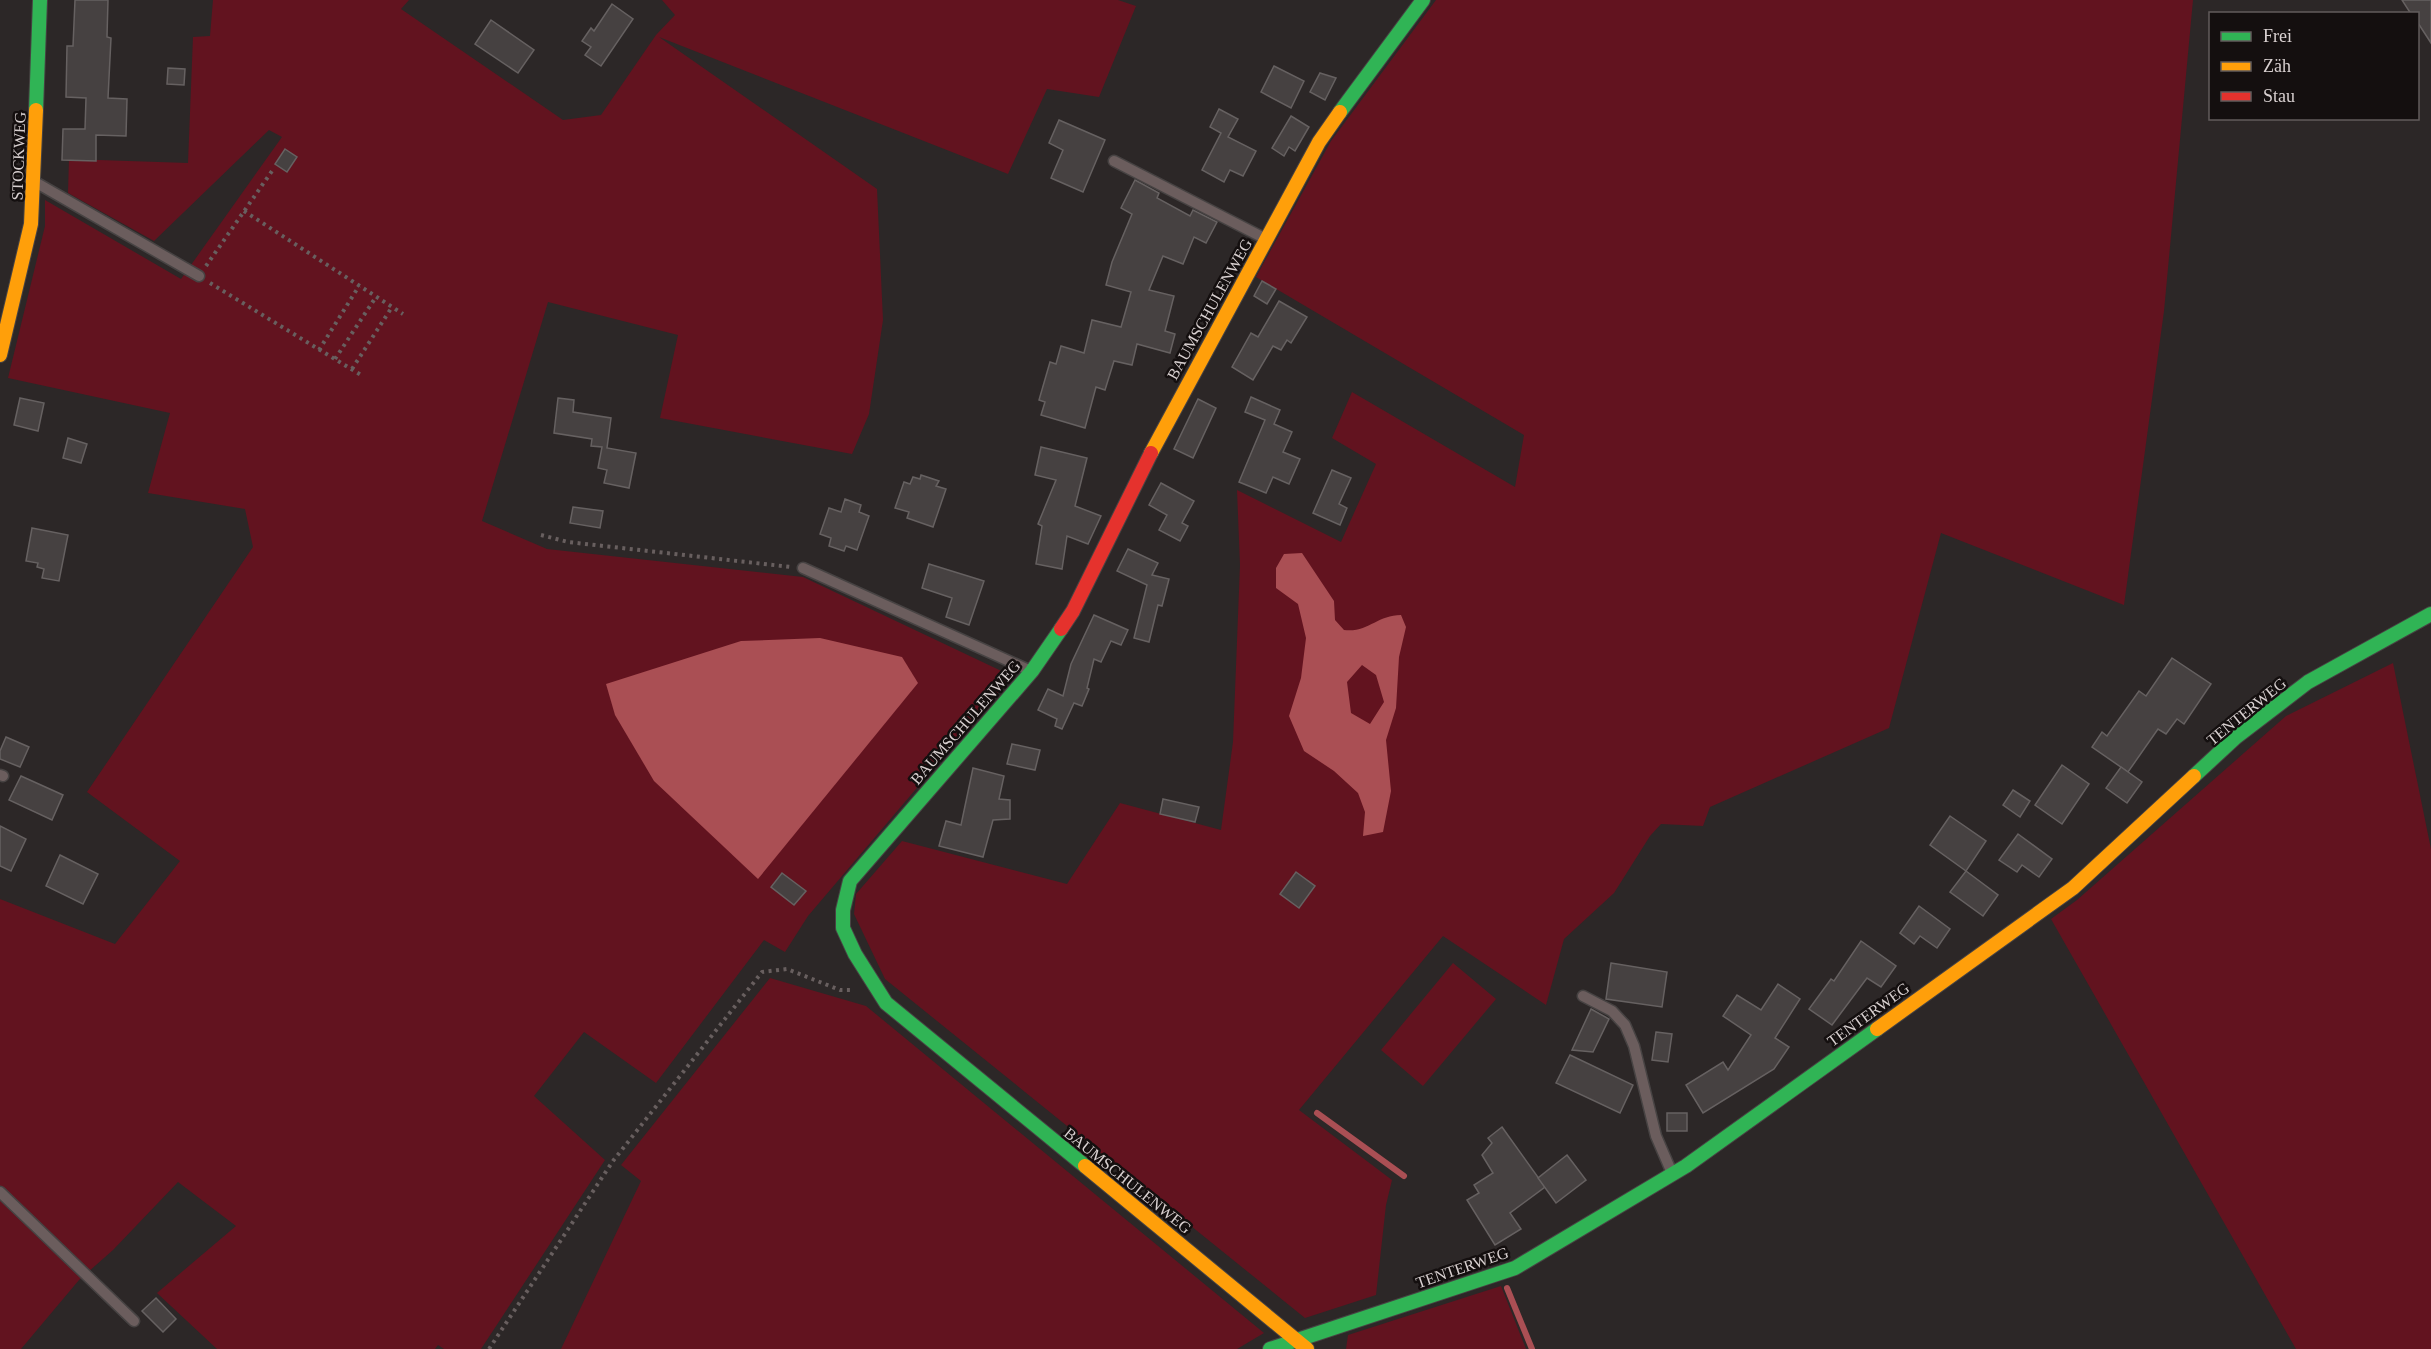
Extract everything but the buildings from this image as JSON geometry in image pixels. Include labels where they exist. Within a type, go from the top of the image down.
[{"type":"street","name":"STOCKWEG","points":[[0,355],[5,311],[31,224],[40,0]]},
{"type":"street","name":"BAUMSCHULENWEG","points":[[1307,1349],[886,1003],[875,989],[843,930],[842,903],[850,881],[1032,671],[1072,611],[1166,422],[1319,142],[1423,0]]},
{"type":"street","name":"TENTERWEG","points":[[1270,1349],[1515,1268],[1696,1159],[2073,888],[2235,738],[2308,682],[2431,614]]},
{"type":"lane","points":[[1114,161],[1266,239]]},
{"type":"lane","points":[[34,181],[199,276]]},
{"type":"lane","points":[[803,568],[1032,671]]},
{"type":"lane","points":[[1583,996],[1612,1011],[1625,1025],[1634,1046],[1656,1136],[1672,1173]]},
{"type":"lane","points":[[0,1192],[134,1321]]},
{"type":"path","points":[[272,171],[199,276],[360,375]]},
{"type":"path","points":[[244,211],[403,314]]},
{"type":"path","points":[[319,350],[359,286]]},
{"type":"path","points":[[335,359],[376,297]]},
{"type":"path","points":[[352,369],[392,308]]},
{"type":"path","points":[[541,535],[568,542],[803,568]]},
{"type":"path","points":[[489,1349],[613,1161],[762,972],[787,969],[840,990],[875,989]]},
{"type":"shaded area","points":[[213,0],[409,0],[401,9],[563,120],[601,115],[656,35],[675,15],[662,0],[1118,0],[1136,6],[1099,97],[1047,89],[1008,174],[659,37],[877,189],[883,320],[869,414],[852,454],[660,418],[678,335],[548,302],[482,521],[547,549],[803,577],[1012,676],[808,916],[785,952],[764,940],[656,1083],[584,1032],[534,1096],[605,1160],[481,1349],[444,1349],[438,1345],[435,1349],[217,1349],[157,1293],[236,1226],[178,1182],[113,1250],[79,1280],[21,1349],[0,1349],[0,899],[115,944],[180,861],[87,792],[253,547],[245,509],[148,493],[170,413],[8,378],[45,226],[45,200],[181,279],[282,137],[269,130],[154,241],[68,193],[69,159],[188,163],[193,37],[210,36]]},
{"type":"shaded area","points":[[1436,0],[2193,0],[2164,311],[2124,605],[1941,533],[1889,728],[1710,807],[1703,826],[1661,824],[1650,836],[1614,893],[1564,939],[1546,1005],[1443,936],[1299,1110],[1392,1180],[1386,1205],[1376,1295],[1305,1318],[885,979],[854,914],[856,894],[902,841],[1067,884],[1120,803],[1221,830],[1233,742],[1240,565],[1237,490],[1341,542],[1376,464],[1332,438],[1352,392],[1515,487],[1524,435],[1256,277],[1331,141]]},
{"type":"shaded area","points":[[1302,553],[1334,601],[1335,620],[1344,630],[1360,629],[1385,618],[1401,615],[1406,627],[1399,657],[1396,708],[1386,740],[1391,791],[1383,832],[1363,836],[1365,812],[1358,793],[1334,771],[1304,751],[1289,716],[1301,678],[1306,638],[1298,604],[1276,588],[1276,568],[1284,554]],"holes":[[[1362,665],[1376,675],[1384,702],[1370,724],[1351,713],[1347,682]]]},
{"type":"shaded area","points":[[820,638],[902,657],[918,683],[758,879],[654,781],[615,715],[606,684],[741,641]]},
{"type":"shaded area","points":[[2393,663],[2431,849],[2431,1349],[2296,1349],[2051,919],[2077,900],[2286,716]]},
{"type":"shaded area","points":[[1453,963],[1496,999],[1423,1086],[1381,1050]]},
{"type":"shaded area","points":[[770,978],[866,1006],[1264,1333],[1237,1349],[561,1349],[641,1181],[621,1165]]},
{"type":"shaded area","points":[[1501,1286],[1526,1349],[1346,1349],[1348,1335]]},
{"type":"waterway","points":[[1317,1113],[1404,1176]]},
{"type":"waterway","points":[[1507,1288],[1532,1349]]},
{"type":"traffic: fast","points":[[36,110],[40,0]]},
{"type":"traffic: fast","points":[[1340,112],[1423,0]]},
{"type":"traffic: fast","points":[[2194,776],[2235,738],[2308,682],[2431,614]]},
{"type":"traffic: fast","points":[[1061,629],[1032,671],[850,881],[843,910],[843,928],[855,954],[886,1003],[1085,1166]]},
{"type":"traffic: fast","points":[[1270,1349],[1515,1268],[1686,1166],[1877,1029]]},
{"type":"traffic: slow","points":[[0,355],[31,224],[36,110]]},
{"type":"traffic: slow","points":[[1151,453],[1319,142],[1340,112]]},
{"type":"traffic: slow","points":[[1877,1029],[2073,888],[2194,776]]},
{"type":"traffic: slow","points":[[1085,1166],[1307,1349]]},
{"type":"traffic: jam","points":[[1061,629],[1073,611],[1151,453]]}]
